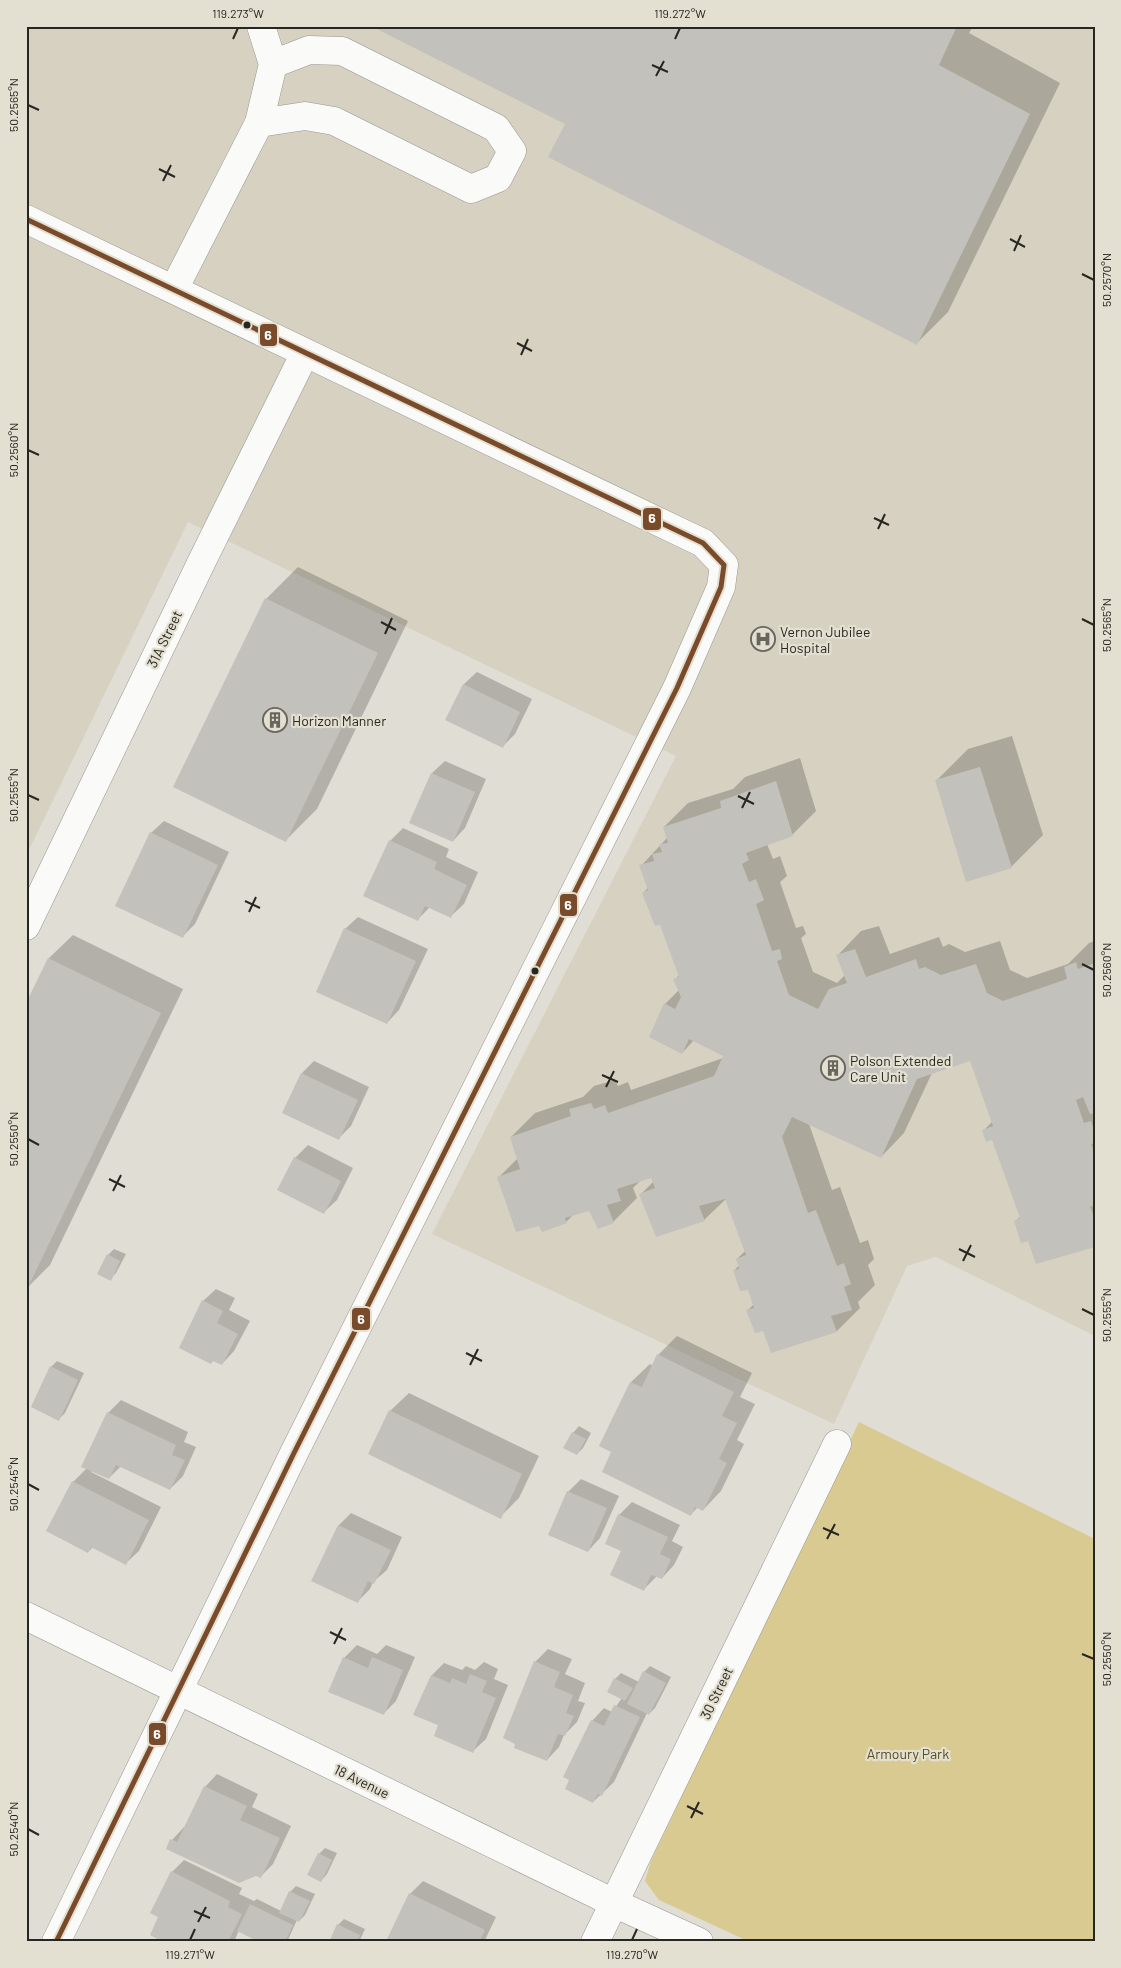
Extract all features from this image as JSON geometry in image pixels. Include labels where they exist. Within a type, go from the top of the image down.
[{"type":"street","points":[[174,289],[259,123],[273,64],[261,26]]},
{"type":"street","points":[[259,123],[305,116],[334,121],[471,189],[498,178],[512,151],[496,128],[342,51],[309,50],[273,64]]},
{"type":"street","points":[[26,219],[703,543],[724,565],[721,587],[677,688],[294,1453],[56,1942]]},
{"type":"street","name":"31A Street","points":[[26,926],[205,554],[305,352]]},
{"type":"street","name":"30 Street","points":[[595,1942],[837,1444]]},
{"type":"street","name":"18 Avenue","points":[[26,1616],[614,1904],[699,1942]]},
{"type":"shaded area","name":"Vernon Jubilee Hospital","points":[[26,26],[1095,26],[1095,1336],[936,1257],[907,1266],[834,1424],[432,1234],[676,756],[188,522],[26,856]]},
{"type":"green space","name":"Armoury Park","points":[[859,1422],[1095,1539],[1095,1942],[750,1942],[659,1900],[645,1881],[651,1861]]},
{"type":"building","points":[[371,26],[957,26],[939,65],[1030,114],[917,345],[548,157],[565,124]]},
{"type":"building","name":"Horizon Manner","points":[[265,598],[378,653],[286,842],[173,787]]},
{"type":"building","points":[[463,684],[520,712],[503,748],[445,720]]},
{"type":"building","points":[[980,767],[1012,868],[966,882],[935,780]]},
{"type":"building","points":[[431,773],[475,792],[453,842],[409,823]]},
{"type":"building","name":"Polson Extended Care Unit","points":[[776,781],[793,836],[746,853],[749,860],[742,864],[749,882],[756,879],[764,900],[756,904],[772,951],[780,949],[782,959],[777,961],[789,995],[818,1009],[829,989],[847,983],[836,955],[855,949],[866,977],[916,959],[919,969],[925,967],[941,975],[976,964],[987,993],[1003,1001],[1067,979],[1064,967],[1076,962],[1078,969],[1095,963],[1095,1113],[1090,1114],[1083,1097],[1076,1100],[1084,1123],[1091,1121],[1095,1134],[1095,1143],[1091,1144],[1095,1155],[1095,1205],[1090,1207],[1095,1219],[1095,1247],[1036,1264],[1028,1241],[1021,1243],[1014,1221],[1020,1218],[992,1140],[986,1142],[982,1130],[993,1126],[970,1061],[917,1079],[881,1158],[792,1117],[782,1137],[808,1213],[816,1210],[837,1266],[844,1263],[851,1284],[844,1287],[852,1310],[831,1316],[837,1332],[771,1353],[763,1331],[755,1333],[746,1310],[754,1308],[748,1290],[740,1291],[733,1270],[739,1269],[736,1259],[746,1255],[725,1199],[699,1206],[705,1221],[656,1237],[639,1194],[655,1188],[651,1178],[617,1189],[621,1201],[607,1205],[614,1223],[598,1229],[589,1211],[565,1218],[567,1223],[542,1232],[539,1226],[516,1232],[497,1177],[520,1169],[510,1137],[571,1116],[569,1109],[591,1103],[594,1109],[605,1105],[608,1113],[714,1076],[723,1056],[689,1039],[682,1054],[649,1037],[664,1003],[675,1009],[681,997],[673,979],[679,977],[660,925],[655,926],[642,893],[648,890],[639,865],[654,861],[652,854],[662,852],[659,844],[668,843],[663,827],[721,808],[720,801]]},
{"type":"building","points":[[150,832],[218,865],[183,938],[115,906]]},
{"type":"building","points":[[389,840],[437,862],[434,869],[467,885],[451,918],[425,906],[418,921],[363,896]]},
{"type":"building","points":[[344,928],[416,961],[387,1024],[316,992]]},
{"type":"building","points":[[48,958],[161,1013],[26,1291],[26,1003]]},
{"type":"building","points":[[301,1073],[358,1100],[339,1140],[282,1113]]},
{"type":"building","points":[[294,1157],[341,1181],[324,1214],[277,1190]]},
{"type":"building","points":[[107,1254],[120,1261],[111,1281],[97,1274]]},
{"type":"building","points":[[202,1300],[223,1311],[217,1323],[238,1334],[222,1365],[213,1361],[211,1364],[179,1348]]},
{"type":"building","points":[[657,1354],[734,1392],[722,1416],[737,1423],[719,1459],[727,1463],[703,1511],[695,1507],[691,1516],[602,1472],[611,1452],[599,1446],[630,1382],[642,1387]]},
{"type":"building","points":[[50,1366],[78,1380],[59,1421],[31,1407]]},
{"type":"building","points":[[389,1410],[522,1474],[501,1519],[368,1454]]},
{"type":"building","points":[[107,1412],[176,1445],[172,1455],[185,1460],[170,1490],[116,1465],[109,1479],[81,1467]]},
{"type":"building","points":[[572,1432],[586,1439],[577,1455],[563,1448]]},
{"type":"building","points":[[72,1481],[149,1520],[126,1565],[91,1547],[88,1553],[46,1531]]},
{"type":"building","points":[[567,1491],[607,1508],[588,1552],[548,1535]]},
{"type":"building","points":[[618,1514],[668,1537],[660,1554],[671,1559],[662,1579],[651,1575],[644,1591],[610,1575],[621,1551],[605,1544]]},
{"type":"building","points":[[338,1525],[391,1550],[374,1584],[368,1581],[358,1603],[311,1581]]},
{"type":"building","points":[[343,1657],[368,1668],[372,1657],[403,1670],[384,1715],[328,1692]]},
{"type":"building","points":[[534,1661],[560,1672],[554,1687],[573,1695],[566,1713],[574,1716],[565,1736],[558,1734],[547,1761],[514,1748],[515,1744],[503,1738]]},
{"type":"building","points":[[643,1671],[666,1683],[649,1715],[627,1704]]},
{"type":"building","points":[[470,1674],[487,1681],[482,1692],[496,1698],[473,1753],[434,1736],[438,1725],[413,1715],[431,1675],[450,1683],[452,1678],[466,1684]]},
{"type":"building","points":[[614,1678],[633,1688],[625,1701],[607,1692]]},
{"type":"building","points":[[614,1705],[640,1717],[602,1796],[598,1794],[593,1803],[565,1789],[569,1780],[563,1777],[591,1720],[604,1726]]},
{"type":"building","points":[[204,1786],[247,1806],[240,1820],[280,1838],[261,1878],[256,1876],[239,1883],[166,1849],[170,1839],[177,1842]]},
{"type":"building","points":[[318,1853],[332,1860],[321,1882],[307,1875]]},
{"type":"building","points":[[171,1871],[230,1901],[228,1907],[242,1914],[228,1942],[163,1942],[150,1935],[158,1917],[150,1913]]},
{"type":"building","points":[[289,1891],[310,1901],[299,1922],[279,1913]]},
{"type":"building","points":[[409,1893],[485,1930],[479,1942],[417,1942],[412,1939],[411,1942],[393,1942],[387,1939]]},
{"type":"building","points":[[250,1904],[293,1925],[285,1942],[259,1942],[237,1931]]},
{"type":"building","points":[[337,1924],[360,1935],[357,1942],[333,1942],[330,1940]]},
{"type":"transit line","name":"6","points":[[26,219],[703,543],[724,565],[721,587],[677,688],[294,1453],[56,1942]]},
{"type":"place","name":"Vernon Jubilee Hospital","points":[[763,639]]},
{"type":"place","name":"Horizon Manner","points":[[275,720]]},
{"type":"place","name":"Polson Extended Care Unit","points":[[833,1068]]}]
